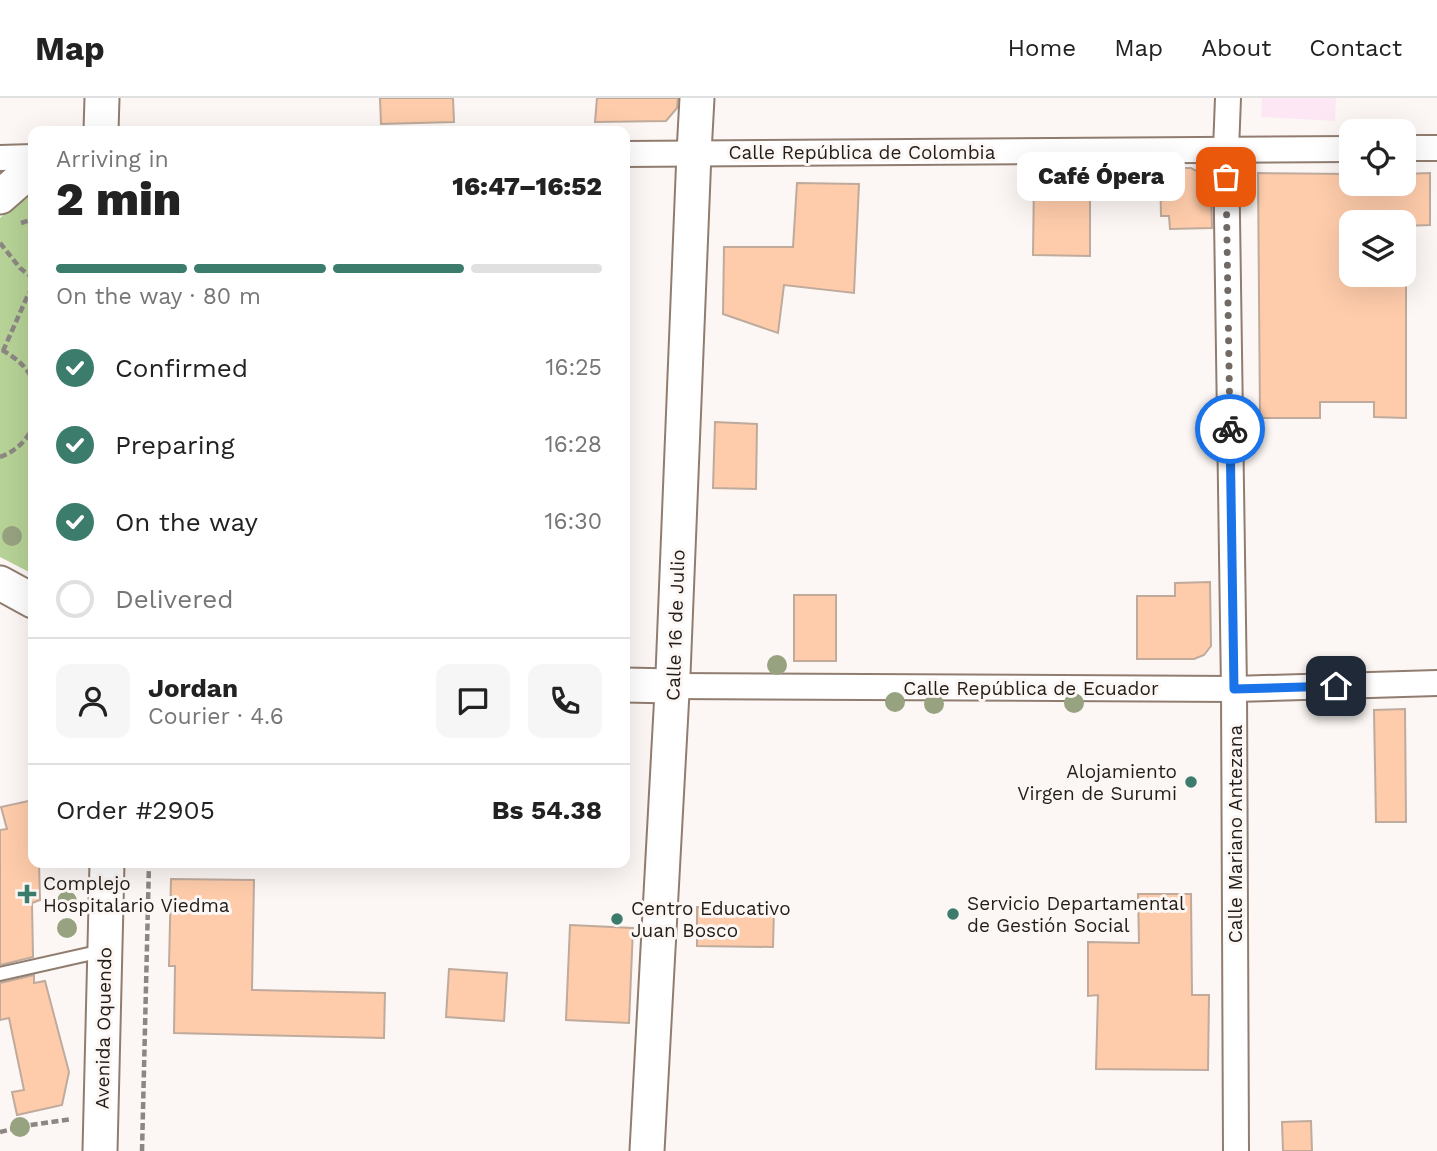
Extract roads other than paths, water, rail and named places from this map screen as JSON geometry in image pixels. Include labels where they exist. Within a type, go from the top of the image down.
[{"type":"main road","points":[[101,126],[102,98]]},
{"type":"main road","name":"Calle 16 de Julio","points":[[647,1151],[673,686],[697,98]]},
{"type":"main road","points":[[0,197],[28,172]]},
{"type":"main road","points":[[0,583],[28,598]]},
{"type":"main road","name":"Calle República de Ecuador","points":[[630,685],[673,686]]},
{"type":"main road","name":"Avenida Oquendo","points":[[100,1151],[107,868]]},
{"type":"street","name":"Calle Mariano Antezana","points":[[1228,98],[1226,150],[1234,689],[1236,1151]]},
{"type":"street","points":[[1416,148],[1437,148]]},
{"type":"street","name":"Calle República de Colombia","points":[[630,154],[1339,149]]},
{"type":"street","points":[[0,158],[28,157]]},
{"type":"street","name":"Calle República de Ecuador","points":[[673,686],[1234,689],[1437,683]]},
{"type":"lane","points":[[0,974],[105,950]]},
{"type":"place","name":"Café Ópera","points":[[1226,177]]},
{"type":"place","name":"Alojamiento Virgen de Surumi","points":[[1191,782]]},
{"type":"place","name":"Complejo Hospitalario Viedma","points":[[27,894]]},
{"type":"place","name":"Servicio Departamental de Gestión Social","points":[[953,914]]},
{"type":"place","name":"Centro Educativo Juan Bosco","points":[[617,919]]}]
